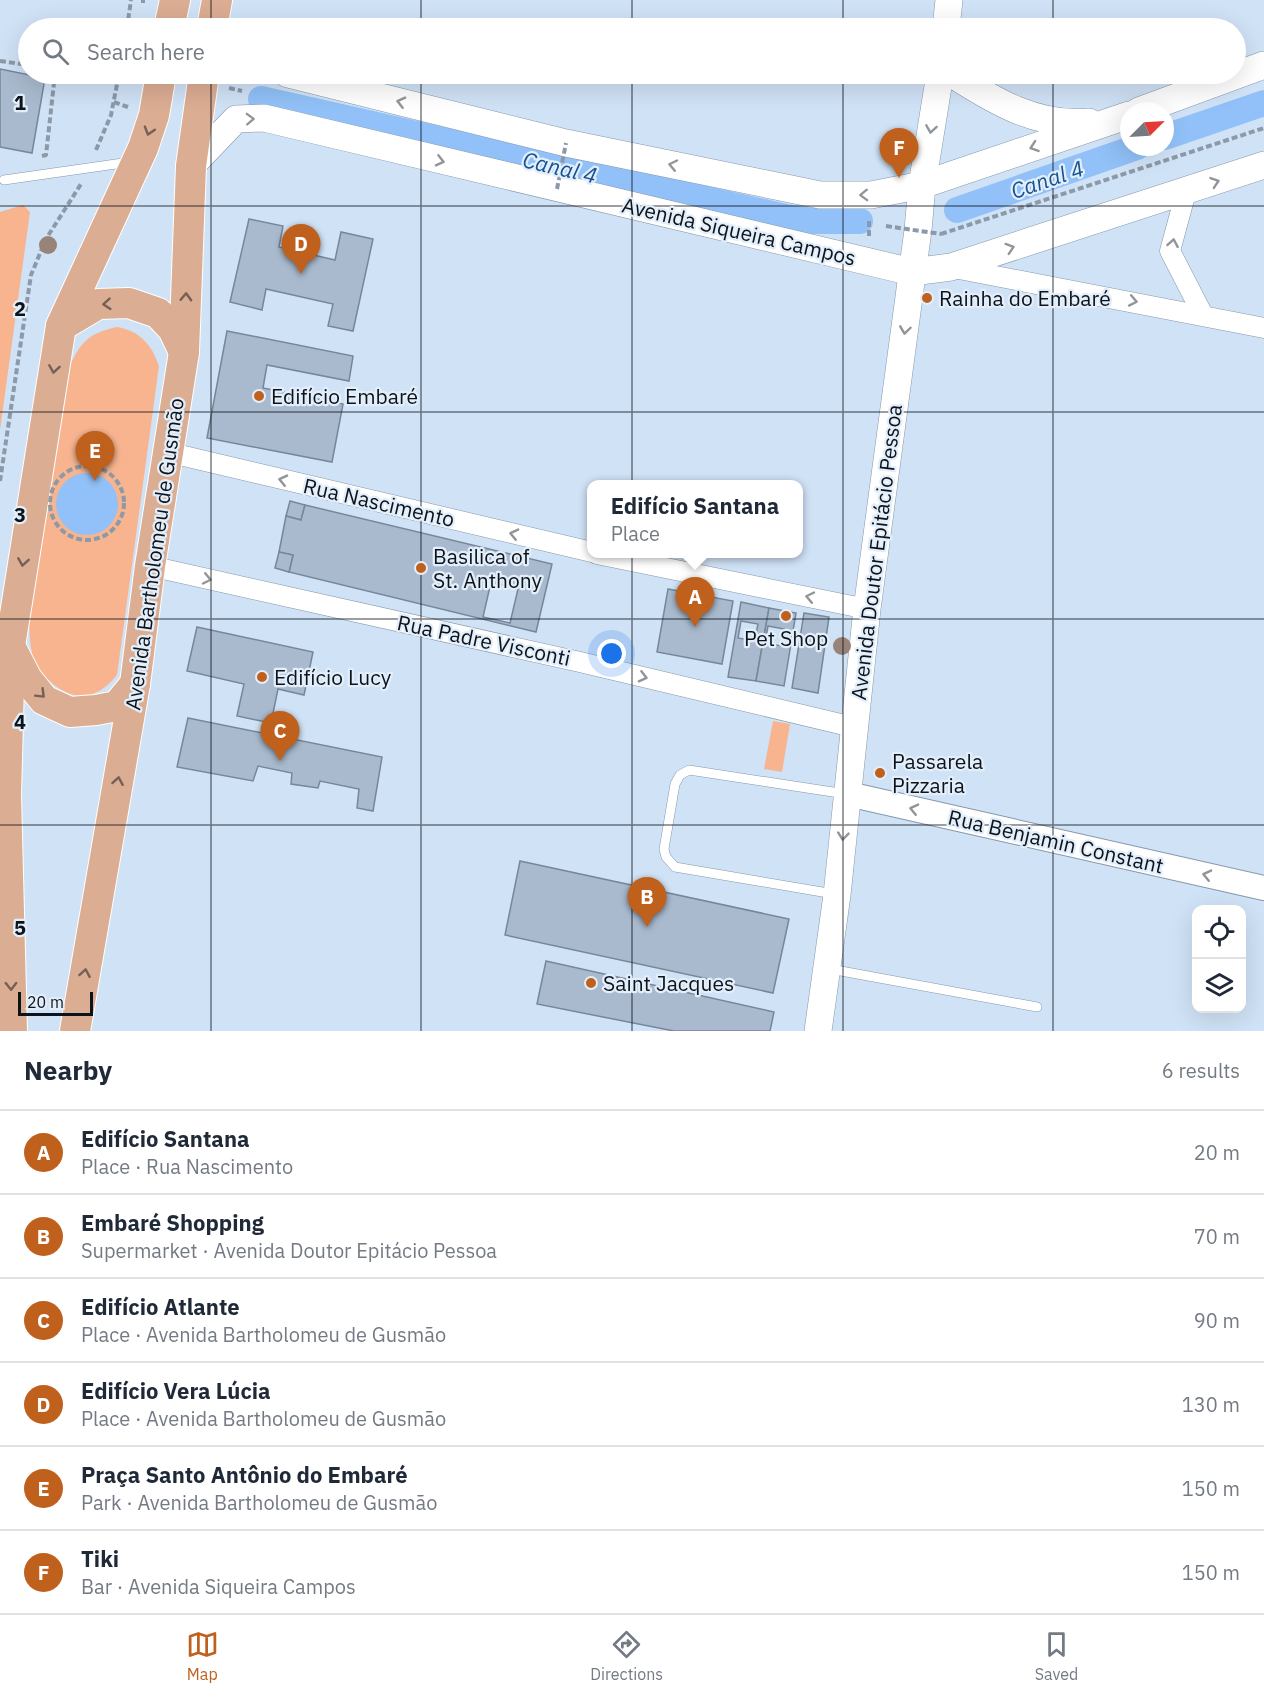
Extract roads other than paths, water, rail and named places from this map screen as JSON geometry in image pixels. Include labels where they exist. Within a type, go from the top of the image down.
[{"type":"main road","points":[[171,18],[175,0]]},
{"type":"main road","points":[[214,18],[218,0]]},
{"type":"main road","points":[[947,18],[949,0]]},
{"type":"main road","points":[[1246,72],[1264,65]]},
{"type":"main road","points":[[12,1031],[6,795],[10,646],[61,326],[138,161],[150,129],[160,84]]},
{"type":"main road","name":"Avenida Bartholomeu de Gusmão","points":[[75,1031],[135,684],[150,566],[184,352],[191,166],[203,84]]},
{"type":"main road","points":[[328,84],[566,143],[820,195],[870,195],[922,185],[1120,117]]},
{"type":"main road","name":"Avenida Doutor Epitácio Pessoa","points":[[818,1031],[837,895],[867,609],[912,272],[929,232],[922,185],[938,84]]},
{"type":"main road","points":[[967,84],[1004,104],[1045,120],[1068,124],[1120,116]]},
{"type":"main road","points":[[1163,102],[1212,84]]},
{"type":"main road","name":"Avenida Siqueira Campos","points":[[191,166],[236,119],[264,118],[912,272],[951,267],[1264,165]]},
{"type":"main road","points":[[61,326],[98,304],[129,303],[158,313],[173,329],[184,352]]},
{"type":"main road","points":[[10,646],[27,679],[44,700],[70,712],[117,706],[135,684]]},
{"type":"street","points":[[1186,192],[1170,251],[1203,315]]},
{"type":"street","points":[[951,267],[1264,327]]},
{"type":"street","name":"Rua Nascimento","points":[[168,452],[587,551]]},
{"type":"street","points":[[617,558],[867,609]]},
{"type":"street","name":"Rua Padre Visconti","points":[[150,566],[580,662],[853,728]]},
{"type":"street","name":"Rua Benjamin Constant","points":[[848,794],[1264,888]]},
{"type":"lane","points":[[4,180],[138,161]]},
{"type":"lane","points":[[837,895],[675,867],[666,857],[664,849],[675,784],[680,775],[689,770],[848,794]]},
{"type":"lane","points":[[825,968],[1037,1007]]},
{"type":"water","points":[[87,473],[109,482],[118,504],[109,526],[87,535],[65,526],[56,504],[65,482]]},
{"type":"waterway","name":"Canal 4","points":[[261,99],[786,217],[813,221],[860,221]]},
{"type":"waterway","name":"Canal 4","points":[[1174,134],[1264,103]]},
{"type":"waterway","name":"Canal 4","points":[[957,210],[1120,153]]},
{"type":"place","name":"Tiki","points":[[899,178]]},
{"type":"place","name":"Edifício Vera Lúcia","points":[[301,274]]},
{"type":"place","name":"Rainha do Embaré","points":[[927,298]]},
{"type":"place","name":"Edifício Embaré","points":[[259,396]]},
{"type":"place","name":"Praça Santo Antônio do Embaré","points":[[95,481]]},
{"type":"place","name":"Basilica of St. Anthony","points":[[421,568]]},
{"type":"place","name":"Pet Shop","points":[[786,616]]},
{"type":"place","name":"Edifício Santana","points":[[695,627]]},
{"type":"place","name":"Edifício Lucy","points":[[262,677]]},
{"type":"place","name":"Edifício Atlante","points":[[280,761]]},
{"type":"place","name":"Passarela Pizzaria","points":[[880,773]]},
{"type":"place","name":"Embaré Shopping","points":[[647,927]]},
{"type":"place","name":"Saint Jacques","points":[[591,983]]}]
